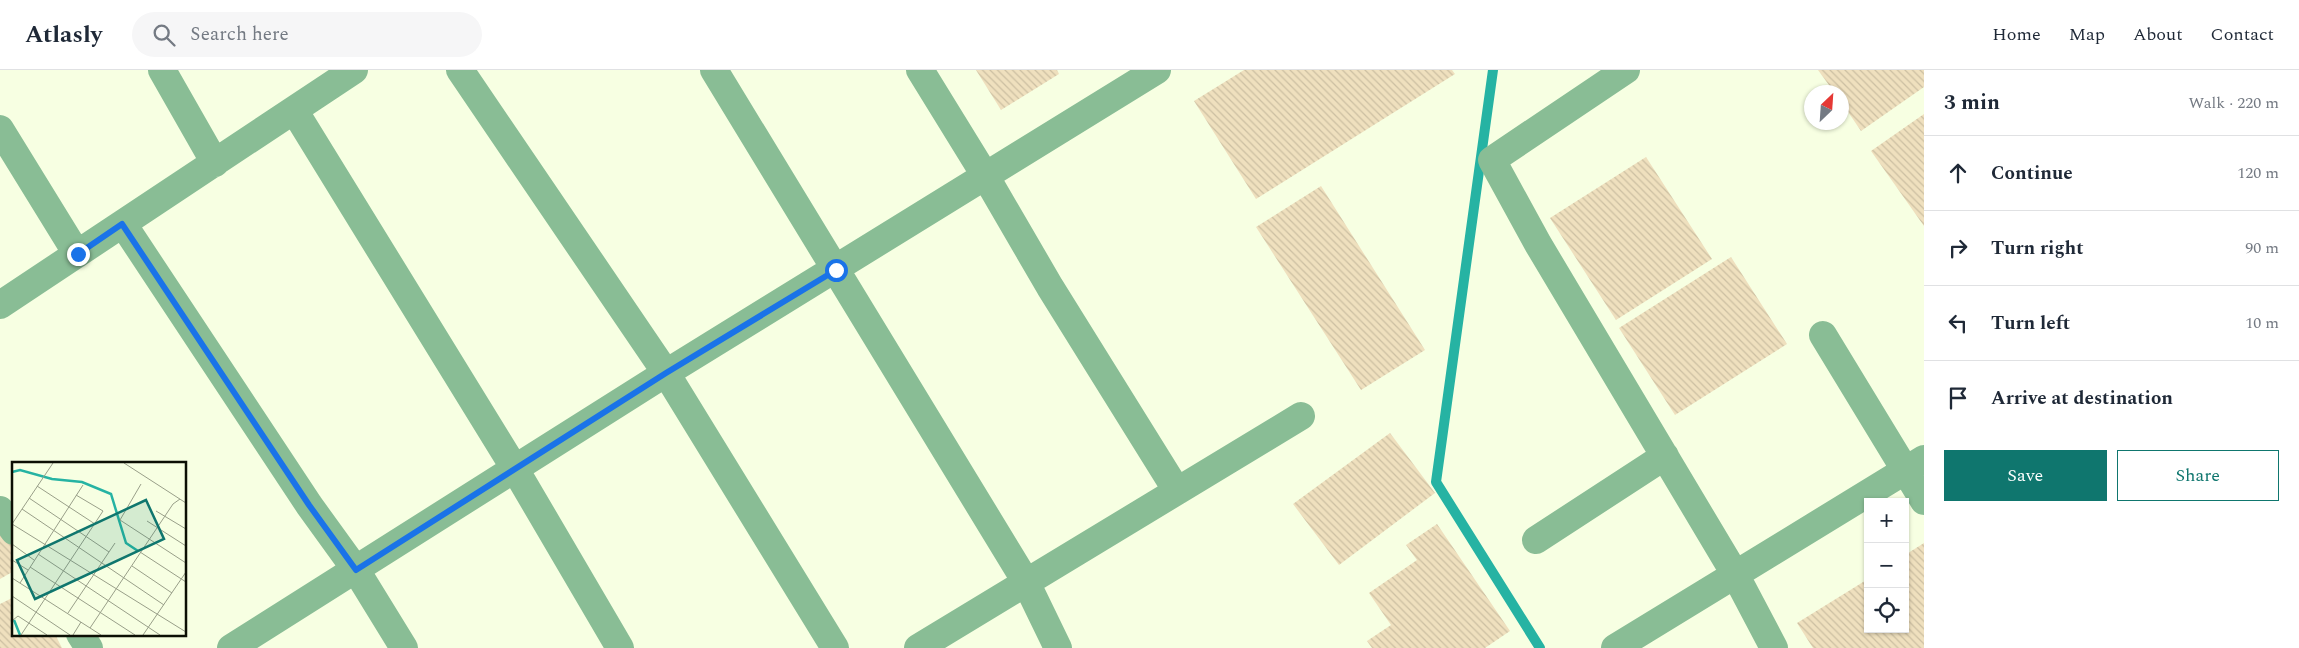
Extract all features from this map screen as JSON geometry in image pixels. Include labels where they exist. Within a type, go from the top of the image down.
[{"type":"street","points":[[162,70],[215,163]]},
{"type":"street","points":[[0,305],[354,70]]},
{"type":"street","points":[[460,70],[666,373],[835,648]]},
{"type":"street","points":[[714,70],[1026,582],[1058,648]]},
{"type":"street","points":[[920,70],[986,177],[1050,288],[1177,491]]},
{"type":"street","points":[[231,648],[666,373],[836,270],[1157,70]]},
{"type":"street","points":[[1626,70],[1492,160],[1538,244],[1735,574],[1774,648]]},
{"type":"street","points":[[294,110],[515,469],[620,648]]},
{"type":"street","points":[[0,130],[78,254]]},
{"type":"street","points":[[122,224],[309,505],[356,570],[404,648]]},
{"type":"street","points":[[1823,335],[1914,464],[1924,500]]},
{"type":"street","points":[[918,648],[1302,416]]},
{"type":"street","points":[[1536,540],[1665,456]]},
{"type":"street","points":[[1616,648],[1914,464]]},
{"type":"street","points":[[0,510],[12,528]]},
{"type":"street","points":[[81,636],[89,648]]},
{"type":"building","points":[[976,70],[1057,70],[1059,74],[1001,110]]},
{"type":"building","points":[[1244,70],[1452,70],[1455,74],[1256,199],[1194,101]]},
{"type":"building","points":[[1818,70],[1924,70],[1924,87],[1861,131],[1849,113],[1849,85],[1829,85]]},
{"type":"building","points":[[1924,114],[1924,226],[1871,151]]},
{"type":"building","points":[[1646,157],[1712,259],[1616,320],[1550,218]]},
{"type":"building","points":[[1321,186],[1425,350],[1361,390],[1256,227]]},
{"type":"building","points":[[1731,257],[1787,344],[1675,415],[1619,328]]},
{"type":"building","points":[[1390,433],[1435,493],[1339,565],[1293,504]]},
{"type":"building","points":[[0,524],[12,544],[12,572],[0,579]]},
{"type":"building","points":[[1437,524],[1510,631],[1485,648],[1372,648],[1367,641],[1391,625],[1369,593],[1417,560],[1406,545]]},
{"type":"building","points":[[1924,543],[1924,648],[1813,648],[1797,623],[1864,581],[1864,633],[1909,633],[1909,552]]},
{"type":"building","points":[[12,598],[12,636],[56,636],[62,648],[0,648],[0,604]]},
{"type":"waterway","points":[[1493,70],[1436,482],[1540,648]]},
{"type":"route","points":[[78,254],[122,224],[309,505],[356,570],[666,373],[836,270]]}]
